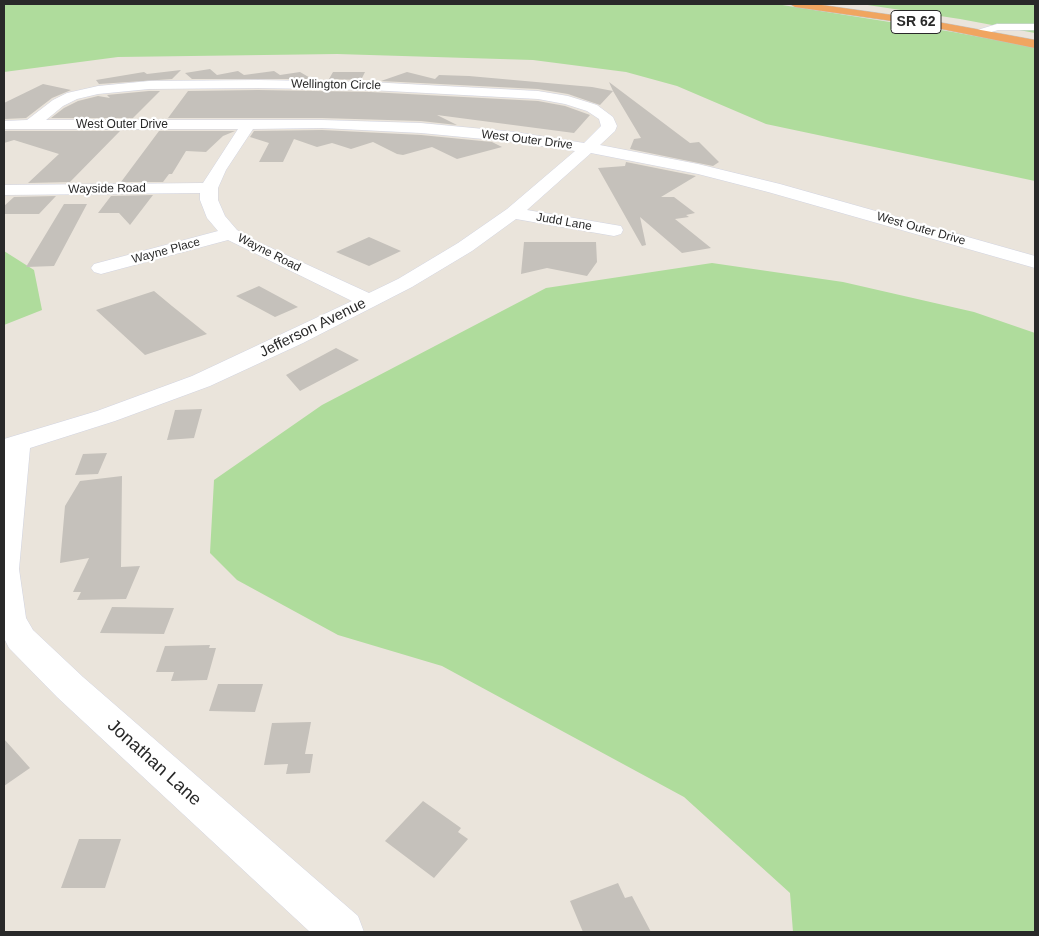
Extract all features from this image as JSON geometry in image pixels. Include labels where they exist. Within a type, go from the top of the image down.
[{"type":"highway","name":"SR 62","points":[[795,4],[1035,44]]},
{"type":"highway","name":"SR 62","points":[[837,4],[1035,37]]},
{"type":"street","points":[[978,33],[990,28],[1013,25],[1035,27]]},
{"type":"street","name":"Wellington Circle","points":[[31,125],[58,103],[68,98],[119,87],[208,84],[389,86],[538,95],[592,108],[606,117],[609,126],[607,131],[589,148]]},
{"type":"street","points":[[209,188],[218,170],[249,124]]},
{"type":"street","name":"West Outer Drive","points":[[4,125],[249,124],[370,126],[444,130],[515,137],[658,160],[756,184],[1035,262]]},
{"type":"street","name":"Jefferson Avenue","points":[[10,445],[106,416],[201,380],[295,338],[369,301],[446,259],[513,213],[589,148]]},
{"type":"street","name":"Wayside Road","points":[[4,190],[209,188]]},
{"type":"street","name":"Wayne Road","points":[[209,188],[209,200],[216,218],[230,234],[279,260],[369,301]]},
{"type":"street","name":"Judd Lane","points":[[513,213],[614,230]]},
{"type":"street","name":"Wayne Place","points":[[101,268],[230,234]]},
{"type":"street","name":"Jonathan Lane","points":[[10,445],[4,569],[7,620],[21,639],[70,687],[342,932]]},
{"type":"green space","points":[[4,4],[776,4],[953,32],[1035,47],[1035,181],[766,124],[677,86],[626,72],[533,60],[337,54],[118,57],[4,72]]},
{"type":"green space","points":[[861,4],[1035,4],[1035,33],[960,19]]},
{"type":"green space","points":[[4,251],[34,270],[42,310],[4,325]]},
{"type":"green space","points":[[712,263],[843,282],[974,312],[1035,333],[1035,932],[793,932],[790,893],[684,797],[442,666],[338,635],[237,580],[210,553],[214,480],[322,405],[546,288]]},
{"type":"building","points":[[210,69],[217,75],[238,71],[244,75],[274,71],[280,75],[300,72],[312,79],[192,79],[185,73]]},
{"type":"building","points":[[181,70],[172,79],[99,84],[96,80],[144,72],[147,74]]},
{"type":"building","points":[[333,72],[365,72],[361,80],[329,79]]},
{"type":"building","points":[[407,72],[435,79],[439,75],[469,76],[592,87],[613,91],[600,105],[568,94],[538,89],[381,81]]},
{"type":"building","points":[[609,82],[690,143],[699,142],[719,162],[713,166],[630,149],[634,139],[641,138]]},
{"type":"building","points":[[43,84],[71,90],[52,98],[26,118],[4,119],[4,103]]},
{"type":"building","points":[[160,91],[133,118],[51,118],[64,108],[78,101],[98,96],[110,98],[107,95]]},
{"type":"building","points":[[188,91],[370,92],[538,101],[565,106],[590,115],[574,133],[437,115],[457,125],[421,121],[322,118],[168,118]]},
{"type":"building","points":[[322,130],[421,135],[492,142],[502,147],[457,159],[432,147],[403,155],[373,142],[351,149],[332,143],[317,147],[294,139],[283,162],[259,162],[269,143],[250,137],[254,131]]},
{"type":"building","points":[[4,131],[120,131],[70,182],[28,183],[59,154],[14,140],[4,143]]},
{"type":"building","points":[[159,131],[235,131],[223,136],[206,152],[186,151],[172,174],[169,174],[163,182],[121,182]]},
{"type":"building","points":[[626,162],[696,176],[661,197],[674,197],[695,213],[686,215],[689,217],[675,219],[711,248],[682,253],[640,217],[646,245],[642,246],[598,168],[625,166]]},
{"type":"building","points":[[153,195],[130,225],[119,213],[98,213],[111,196]]},
{"type":"building","points":[[56,196],[39,214],[4,214],[4,206],[14,197]]},
{"type":"building","points":[[64,204],[87,204],[54,266],[26,267]]},
{"type":"building","points":[[369,237],[401,251],[369,266],[336,252]]},
{"type":"building","points":[[524,242],[596,242],[597,262],[587,276],[547,268],[521,274]]},
{"type":"building","points":[[259,286],[298,307],[275,317],[236,296]]},
{"type":"building","points":[[154,291],[207,334],[145,355],[96,310]]},
{"type":"building","points":[[336,348],[359,360],[300,391],[286,375]]},
{"type":"building","points":[[202,409],[194,438],[167,440],[175,410]]},
{"type":"building","points":[[107,453],[98,474],[75,475],[83,454]]},
{"type":"building","points":[[122,476],[121,567],[140,566],[126,599],[77,600],[81,592],[73,592],[89,558],[60,563],[65,506],[80,481]]},
{"type":"building","points":[[112,607],[174,608],[164,634],[100,633]]},
{"type":"building","points":[[210,645],[209,648],[216,648],[207,680],[171,681],[174,672],[156,672],[165,646]]},
{"type":"building","points":[[218,684],[263,684],[255,712],[209,711]]},
{"type":"building","points":[[311,722],[305,754],[313,754],[310,773],[286,774],[288,764],[264,765],[272,723]]},
{"type":"building","points":[[4,739],[30,768],[4,786]]},
{"type":"building","points":[[423,801],[461,828],[458,832],[468,839],[434,878],[385,841]]},
{"type":"building","points":[[79,839],[121,839],[105,888],[61,888]]},
{"type":"building","points":[[618,883],[625,898],[632,896],[651,932],[583,932],[570,901]]}]
